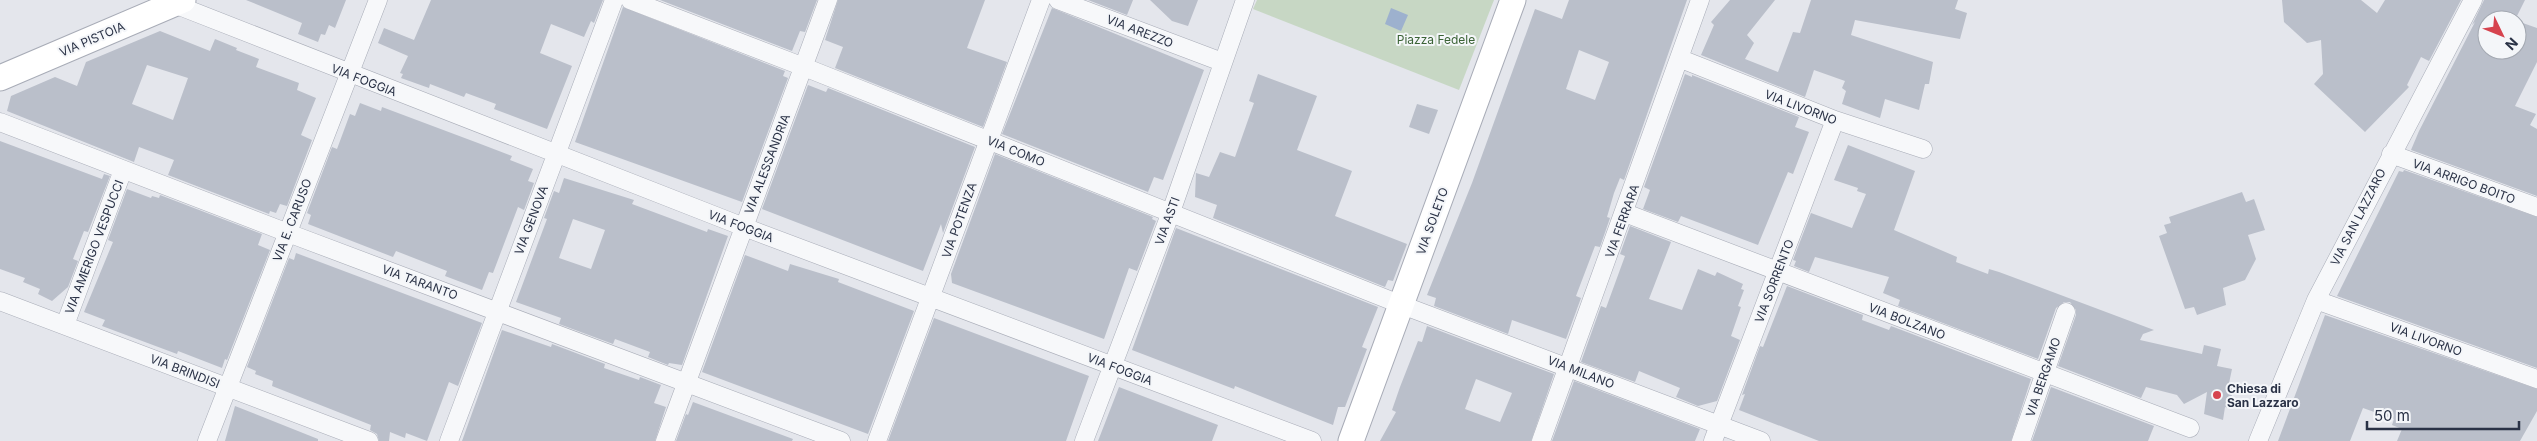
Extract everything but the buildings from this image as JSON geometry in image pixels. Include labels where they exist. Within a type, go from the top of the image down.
[{"type":"street","name":"VIA E. CARUSO","points":[[207,441],[378,0]]},
{"type":"street","name":"VIA GENOVA","points":[[448,441],[614,0]]},
{"type":"street","name":"VIA COMO","points":[[630,0],[989,140],[1402,305]]},
{"type":"street","name":"VIA ALESSANDRIA","points":[[664,441],[828,0]]},
{"type":"street","name":"VIA POTENZA","points":[[877,441],[1041,0]]},
{"type":"street","name":"VIA AREZZO","points":[[1058,0],[1222,62]]},
{"type":"street","name":"VIA ASTI","points":[[1084,441],[1170,212],[1244,0]]},
{"type":"street","name":"VIA SOLETO","points":[[1351,441],[1513,0]]},
{"type":"street","name":"VIA FERRARA","points":[[1541,441],[1681,59],[1700,0]]},
{"type":"street","name":"VIA SAN LAZZARO","points":[[2258,441],[2316,300],[2473,0]]},
{"type":"street","name":"VIA FOGGIA","points":[[178,2],[349,74],[744,227],[1312,441]]},
{"type":"street","name":"VIA PISTOIA","points":[[0,78],[178,2]]},
{"type":"street","name":"VIA LIVORNO","points":[[1681,59],[1835,120],[1924,149]]},
{"type":"street","name":"VIA SORRENTO","points":[[1716,433],[1835,120]]},
{"type":"street","name":"VIA TARANTO","points":[[0,122],[288,233],[841,441]]},
{"type":"street","name":"VIA ARRIGO BOITO","points":[[2391,154],[2537,207]]},
{"type":"street","name":"VIA AMERIGO VESPUCCI","points":[[65,325],[123,170]]},
{"type":"street","name":"VIA BOLZANO","points":[[1625,213],[1778,270],[2043,374],[2190,428]]},
{"type":"street","name":"VIA LIVORNO","points":[[2316,300],[2537,379]]},
{"type":"street","name":"VIA BRINDISI","points":[[0,301],[370,441]]},
{"type":"street","name":"VIA MILANO","points":[[1402,305],[1568,367],[1716,433],[1761,441]]},
{"type":"street","name":"VIA BERGAMO","points":[[2021,441],[2066,312]]},
{"type":"green space","name":"Piazza Fedele","points":[[1257,0],[1494,0],[1459,90],[1253,9]]},
{"type":"water","points":[[1391,8],[1408,15],[1401,31],[1385,24]]},
{"type":"place","name":"Chiesa di San Lazzaro","points":[[2217,395]]}]
